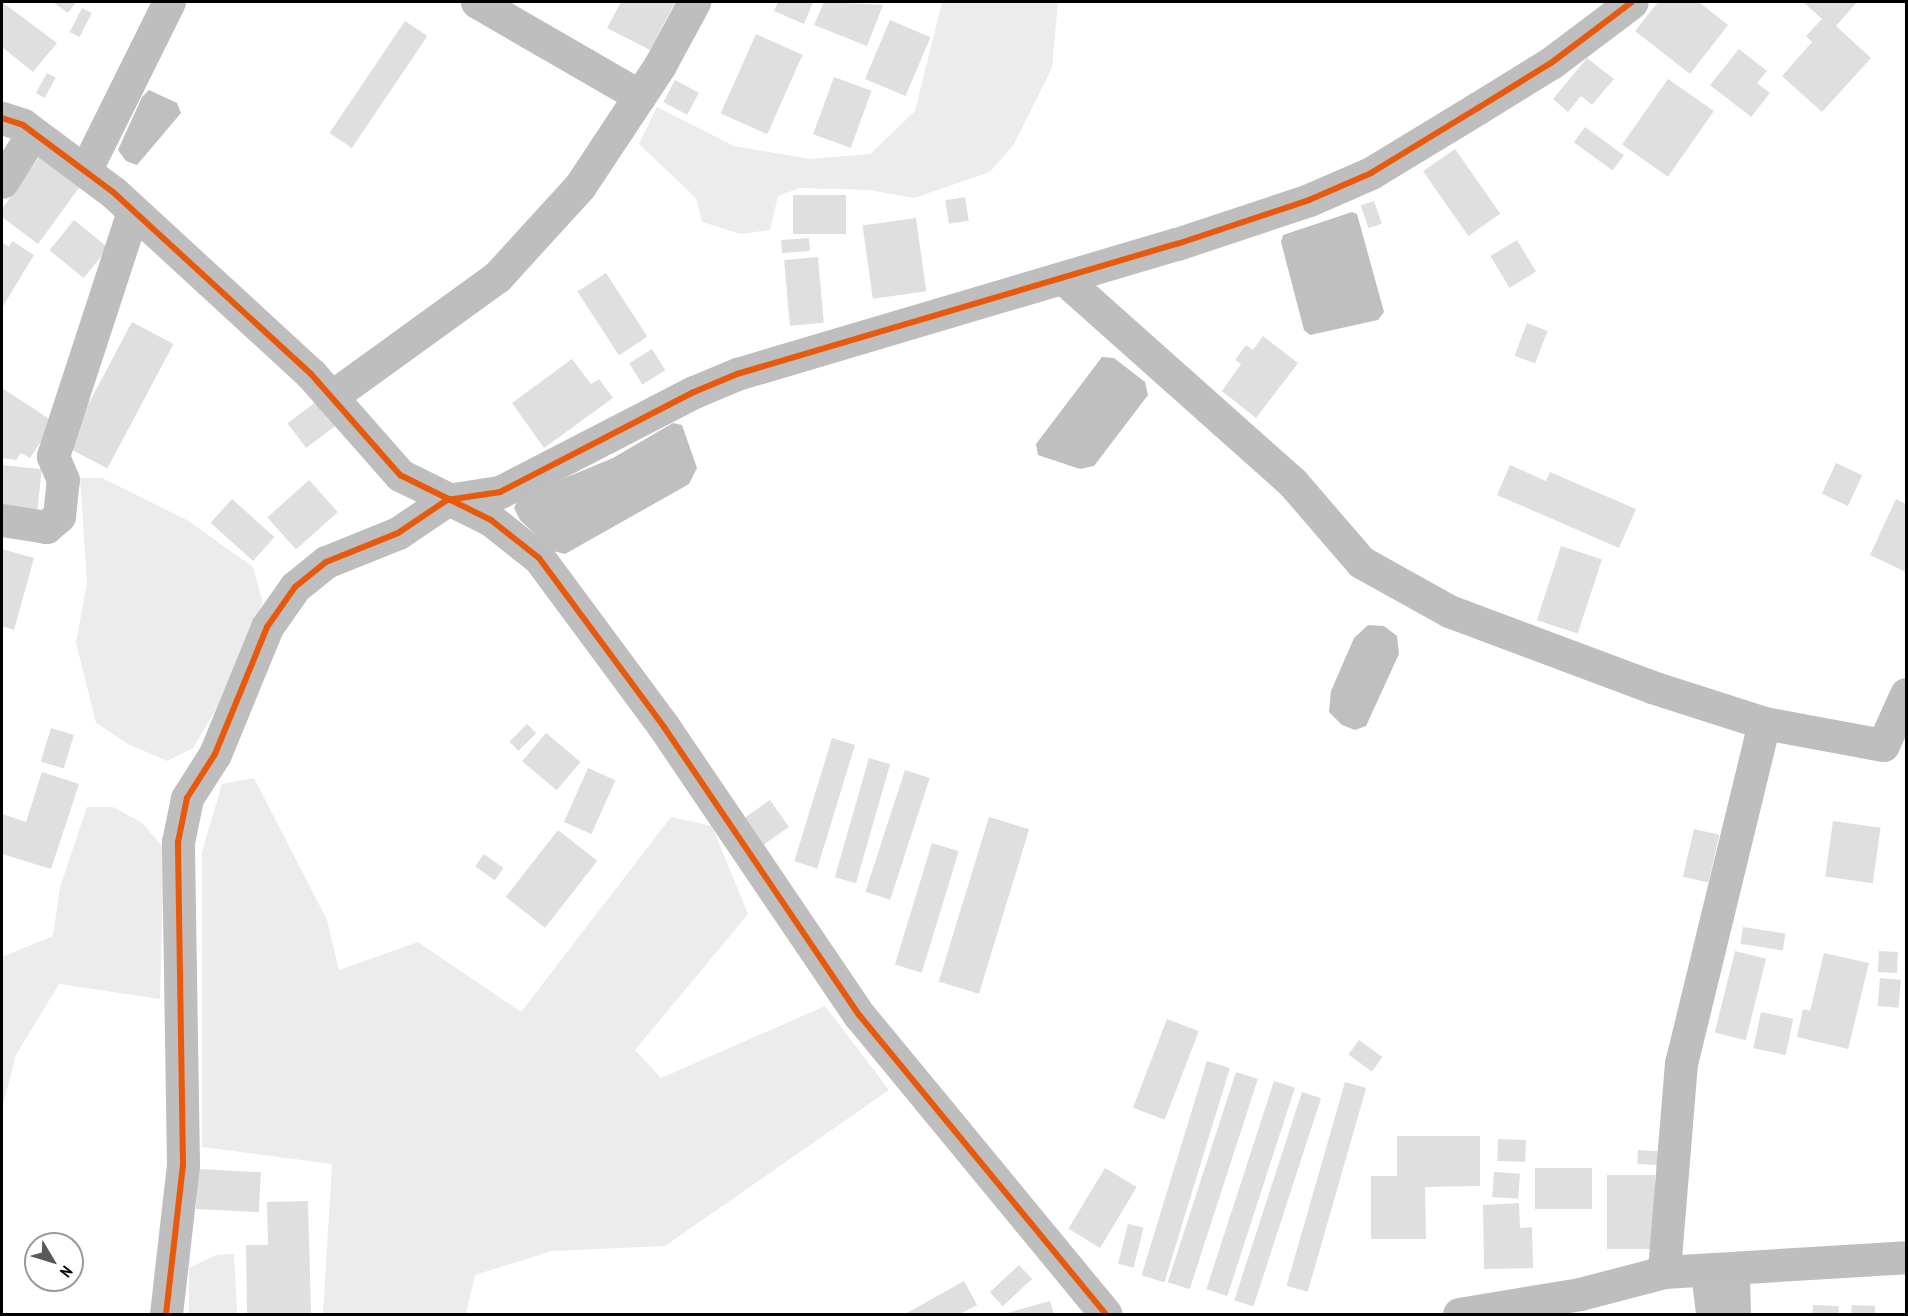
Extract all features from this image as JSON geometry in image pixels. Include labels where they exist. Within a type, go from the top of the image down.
[{"type":"street","points":[[85,171],[169,2]]},
{"type":"street","points":[[477,2],[640,96]]},
{"type":"street","points":[[331,397],[497,277],[580,186],[640,96],[694,2]]},
{"type":"street","points":[[166,1314],[183,1165],[178,842],[187,798],[215,754],[267,627],[295,587],[326,562],[398,533],[447,500],[500,492],[694,392],[737,374],[1063,278],[1309,200],[1371,173],[1551,63],[1632,2]]},
{"type":"street","points":[[2,118],[33,133],[85,171],[133,211],[331,397],[400,475],[491,520],[539,558],[664,727],[860,1017],[1106,1314]]},
{"type":"street","points":[[2,182],[33,133]]},
{"type":"street","points":[[2,520],[46,527],[59,516],[63,480],[53,456],[133,211]]},
{"type":"street","points":[[1063,278],[1293,483],[1361,562],[1449,611],[1652,687],[1764,723],[1883,745],[1906,694]]},
{"type":"street","points":[[1664,1272],[1681,1063],[1764,723]]},
{"type":"street","points":[[1460,1314],[1580,1294],[1664,1272],[1906,1257]]},
{"type":"shaded area","points":[[942,2],[1058,2],[1052,68],[1014,144],[990,172],[914,198],[869,190],[800,188],[778,196],[770,230],[741,234],[702,222],[696,198],[639,144],[657,107],[734,146],[811,159],[870,154],[915,111]]},
{"type":"shaded area","points":[[149,90],[177,103],[181,113],[137,165],[126,161],[118,150],[142,97]]},
{"type":"shaded area","points":[[1352,212],[1357,214],[1384,312],[1378,320],[1310,335],[1304,330],[1281,242],[1283,235]]},
{"type":"shaded area","points":[[1102,357],[1114,358],[1145,382],[1148,395],[1094,466],[1080,469],[1038,455],[1036,444]]},
{"type":"shaded area","points":[[673,423],[682,425],[697,468],[689,484],[565,554],[553,551],[520,520],[514,508],[519,497],[613,458]]},
{"type":"shaded area","points":[[80,478],[102,478],[187,520],[253,567],[263,603],[215,711],[193,748],[167,761],[128,744],[96,723],[76,643],[87,582]]},
{"type":"shaded area","points":[[1368,625],[1384,626],[1397,636],[1399,654],[1366,726],[1355,730],[1342,725],[1329,712],[1331,691],[1354,638]]},
{"type":"shaded area","points":[[254,778],[327,920],[339,970],[418,942],[521,1012],[671,817],[712,826],[748,914],[635,1050],[661,1078],[825,1006],[889,1090],[665,1246],[552,1251],[475,1275],[466,1314],[323,1314],[332,1164],[202,1147],[202,852],[222,784]]},
{"type":"shaded area","points":[[87,807],[113,807],[141,822],[164,848],[160,999],[59,984],[16,1055],[2,1108],[2,957],[53,936],[60,887]]},
{"type":"shaded area","points":[[234,1254],[237,1314],[189,1314],[189,1268],[216,1255]]},
{"type":"shaded area","points":[[1750,1278],[1751,1314],[1696,1314],[1692,1282]]},
{"type":"building","points":[[2,2],[57,43],[33,72],[2,47]]},
{"type":"building","points":[[53,2],[76,2],[68,13]]},
{"type":"building","points":[[621,2],[675,2],[650,50],[607,28]]},
{"type":"building","points":[[778,2],[813,2],[804,24],[774,11]]},
{"type":"building","points":[[824,2],[883,5],[867,46],[814,25]]},
{"type":"building","points":[[1658,2],[1699,2],[1728,25],[1690,74],[1635,31]]},
{"type":"building","points":[[1803,2],[1857,2],[1836,26],[1871,58],[1822,112],[1782,76],[1812,42],[1806,36],[1822,19]]},
{"type":"building","points":[[82,8],[92,13],[80,37],[70,32]]},
{"type":"building","points":[[890,20],[931,37],[905,96],[865,79]]},
{"type":"building","points":[[405,21],[427,36],[352,148],[330,133]]},
{"type":"building","points":[[756,34],[803,55],[767,134],[721,113]]},
{"type":"building","points":[[1739,49],[1767,71],[1757,83],[1770,93],[1751,117],[1710,85]]},
{"type":"building","points":[[1587,58],[1614,79],[1592,105],[1581,96],[1568,112],[1553,99]]},
{"type":"building","points":[[47,73],[56,78],[45,98],[36,93]]},
{"type":"building","points":[[834,77],[872,91],[851,148],[813,134]]},
{"type":"building","points":[[1668,79],[1714,111],[1668,177],[1622,145]]},
{"type":"building","points":[[675,80],[699,93],[687,115],[663,102]]},
{"type":"building","points":[[1585,127],[1624,155],[1613,171],[1574,142]]},
{"type":"building","points":[[1455,149],[1500,214],[1468,236],[1423,171]]},
{"type":"building","points":[[40,156],[81,185],[38,244],[2,217],[2,209]]},
{"type":"building","points":[[793,195],[846,195],[846,234],[793,234]]},
{"type":"building","points":[[965,197],[969,221],[949,224],[945,200]]},
{"type":"building","points":[[1374,201],[1382,224],[1369,228],[1361,206]]},
{"type":"building","points":[[916,218],[926,291],[873,299],[863,226]]},
{"type":"building","points":[[74,220],[108,248],[84,278],[49,250]]},
{"type":"building","points":[[809,238],[810,251],[782,253],[781,240]]},
{"type":"building","points":[[1517,240],[1536,272],[1509,288],[1490,256]]},
{"type":"building","points":[[12,241],[34,255],[2,308],[2,242],[9,247]]},
{"type":"building","points":[[818,257],[824,323],[790,326],[784,260]]},
{"type":"building","points":[[606,273],[647,337],[619,355],[577,292]]},
{"type":"building","points":[[132,322],[173,344],[107,469],[66,446]]},
{"type":"building","points":[[1527,323],[1548,331],[1535,364],[1514,356]]},
{"type":"building","points":[[1263,336],[1298,363],[1256,418],[1222,391],[1241,364],[1235,360],[1246,345],[1253,350]]},
{"type":"building","points":[[652,349],[665,370],[642,385],[629,363]]},
{"type":"building","points":[[572,359],[591,384],[599,379],[613,398],[544,448],[512,403]]},
{"type":"building","points":[[2,388],[54,422],[30,458],[21,453],[16,460],[2,458]]},
{"type":"building","points":[[317,401],[336,426],[306,448],[287,423]]},
{"type":"building","points":[[1836,463],[1862,475],[1848,506],[1822,494]]},
{"type":"building","points":[[2,465],[42,469],[37,512],[2,508]]},
{"type":"building","points":[[1510,465],[1546,481],[1550,472],[1636,509],[1619,548],[1497,495]]},
{"type":"building","points":[[309,480],[338,512],[296,549],[267,517]]},
{"type":"building","points":[[232,499],[274,537],[253,561],[211,523]]},
{"type":"building","points":[[1896,499],[1906,504],[1906,572],[1870,555]]},
{"type":"building","points":[[1561,546],[1602,559],[1578,633],[1537,620]]},
{"type":"building","points":[[2,549],[34,558],[14,630],[2,626]]},
{"type":"building","points":[[527,724],[536,733],[519,751],[509,742]]},
{"type":"building","points":[[51,728],[74,735],[64,768],[41,761]]},
{"type":"building","points":[[546,733],[580,762],[557,790],[522,761]]},
{"type":"building","points":[[832,738],[855,745],[817,868],[794,861]]},
{"type":"building","points":[[869,758],[890,764],[856,883],[835,877]]},
{"type":"building","points":[[588,768],[615,780],[591,834],[564,822]]},
{"type":"building","points":[[905,770],[930,778],[890,900],[865,892]]},
{"type":"building","points":[[42,772],[79,784],[51,869],[2,854],[2,814],[26,822]]},
{"type":"building","points":[[770,800],[789,827],[764,845],[745,818]]},
{"type":"building","points":[[989,817],[1029,829],[979,994],[939,981]]},
{"type":"building","points":[[1833,821],[1881,828],[1873,883],[1825,876]]},
{"type":"building","points":[[1694,829],[1719,835],[1708,883],[1683,877]]},
{"type":"building","points":[[558,830],[597,861],[545,928],[506,897]]},
{"type":"building","points":[[932,843],[959,851],[922,973],[895,964]]},
{"type":"building","points":[[484,854],[503,868],[495,880],[475,866]]},
{"type":"building","points":[[1743,927],[1785,934],[1783,951],[1740,944]]},
{"type":"building","points":[[1735,951],[1766,959],[1746,1040],[1715,1033]]},
{"type":"building","points":[[1879,951],[1898,952],[1897,973],[1878,972]]},
{"type":"building","points":[[1824,953],[1869,963],[1848,1049],[1797,1037],[1803,1009],[1810,1011]]},
{"type":"building","points":[[1880,978],[1901,980],[1898,1008],[1878,1006]]},
{"type":"building","points":[[1761,1012],[1793,1019],[1786,1055],[1753,1048]]},
{"type":"building","points":[[1167,1019],[1199,1031],[1165,1120],[1133,1108]]},
{"type":"building","points":[[1359,1040],[1382,1057],[1372,1072],[1348,1055]]},
{"type":"building","points":[[1207,1061],[1230,1068],[1164,1282],[1142,1275]]},
{"type":"building","points":[[1236,1072],[1258,1079],[1190,1289],[1168,1282]]},
{"type":"building","points":[[1274,1081],[1295,1088],[1227,1296],[1206,1289]]},
{"type":"building","points":[[1345,1082],[1366,1088],[1308,1292],[1287,1286]]},
{"type":"building","points":[[1302,1092],[1321,1098],[1253,1306],[1234,1300]]},
{"type":"building","points":[[1397,1136],[1480,1136],[1480,1186],[1425,1187],[1426,1239],[1371,1239],[1371,1176],[1397,1176]]},
{"type":"building","points":[[1498,1139],[1526,1140],[1525,1162],[1497,1161]]},
{"type":"building","points":[[1638,1150],[1660,1151],[1659,1165],[1637,1164]]},
{"type":"building","points":[[1105,1168],[1137,1187],[1100,1248],[1068,1229]]},
{"type":"building","points":[[1535,1168],[1592,1168],[1592,1209],[1535,1209]]},
{"type":"building","points":[[198,1169],[261,1172],[259,1212],[196,1209]]},
{"type":"building","points":[[1494,1172],[1520,1174],[1518,1199],[1492,1197]]},
{"type":"building","points":[[1607,1175],[1655,1175],[1655,1249],[1607,1249]]},
{"type":"building","points":[[308,1201],[311,1314],[247,1314],[246,1245],[268,1245],[267,1202]]},
{"type":"building","points":[[1519,1203],[1520,1228],[1532,1227],[1533,1268],[1484,1269],[1483,1205]]},
{"type":"building","points":[[1128,1224],[1144,1228],[1134,1268],[1118,1264]]},
{"type":"building","points":[[1019,1265],[1032,1279],[1003,1306],[990,1292]]},
{"type":"building","points":[[964,1281],[977,1305],[960,1314],[905,1314]]},
{"type":"building","points":[[1050,1301],[1054,1314],[1004,1314]]},
{"type":"building","points":[[1813,1305],[1839,1306],[1839,1314],[1813,1314]]},
{"type":"building","points":[[1852,1305],[1875,1306],[1875,1314],[1851,1314]]},
{"type":"cycle path","points":[[166,1314],[183,1165],[178,842],[187,798],[215,754],[267,627],[295,587],[326,562],[398,533],[447,500],[500,492],[694,392],[737,374],[1177,244],[1309,200],[1371,173],[1551,63],[1632,2]]},
{"type":"cycle path","points":[[2,118],[23,125],[113,192],[311,374],[400,475],[491,520],[539,558],[664,727],[860,1016],[1106,1314]]}]
